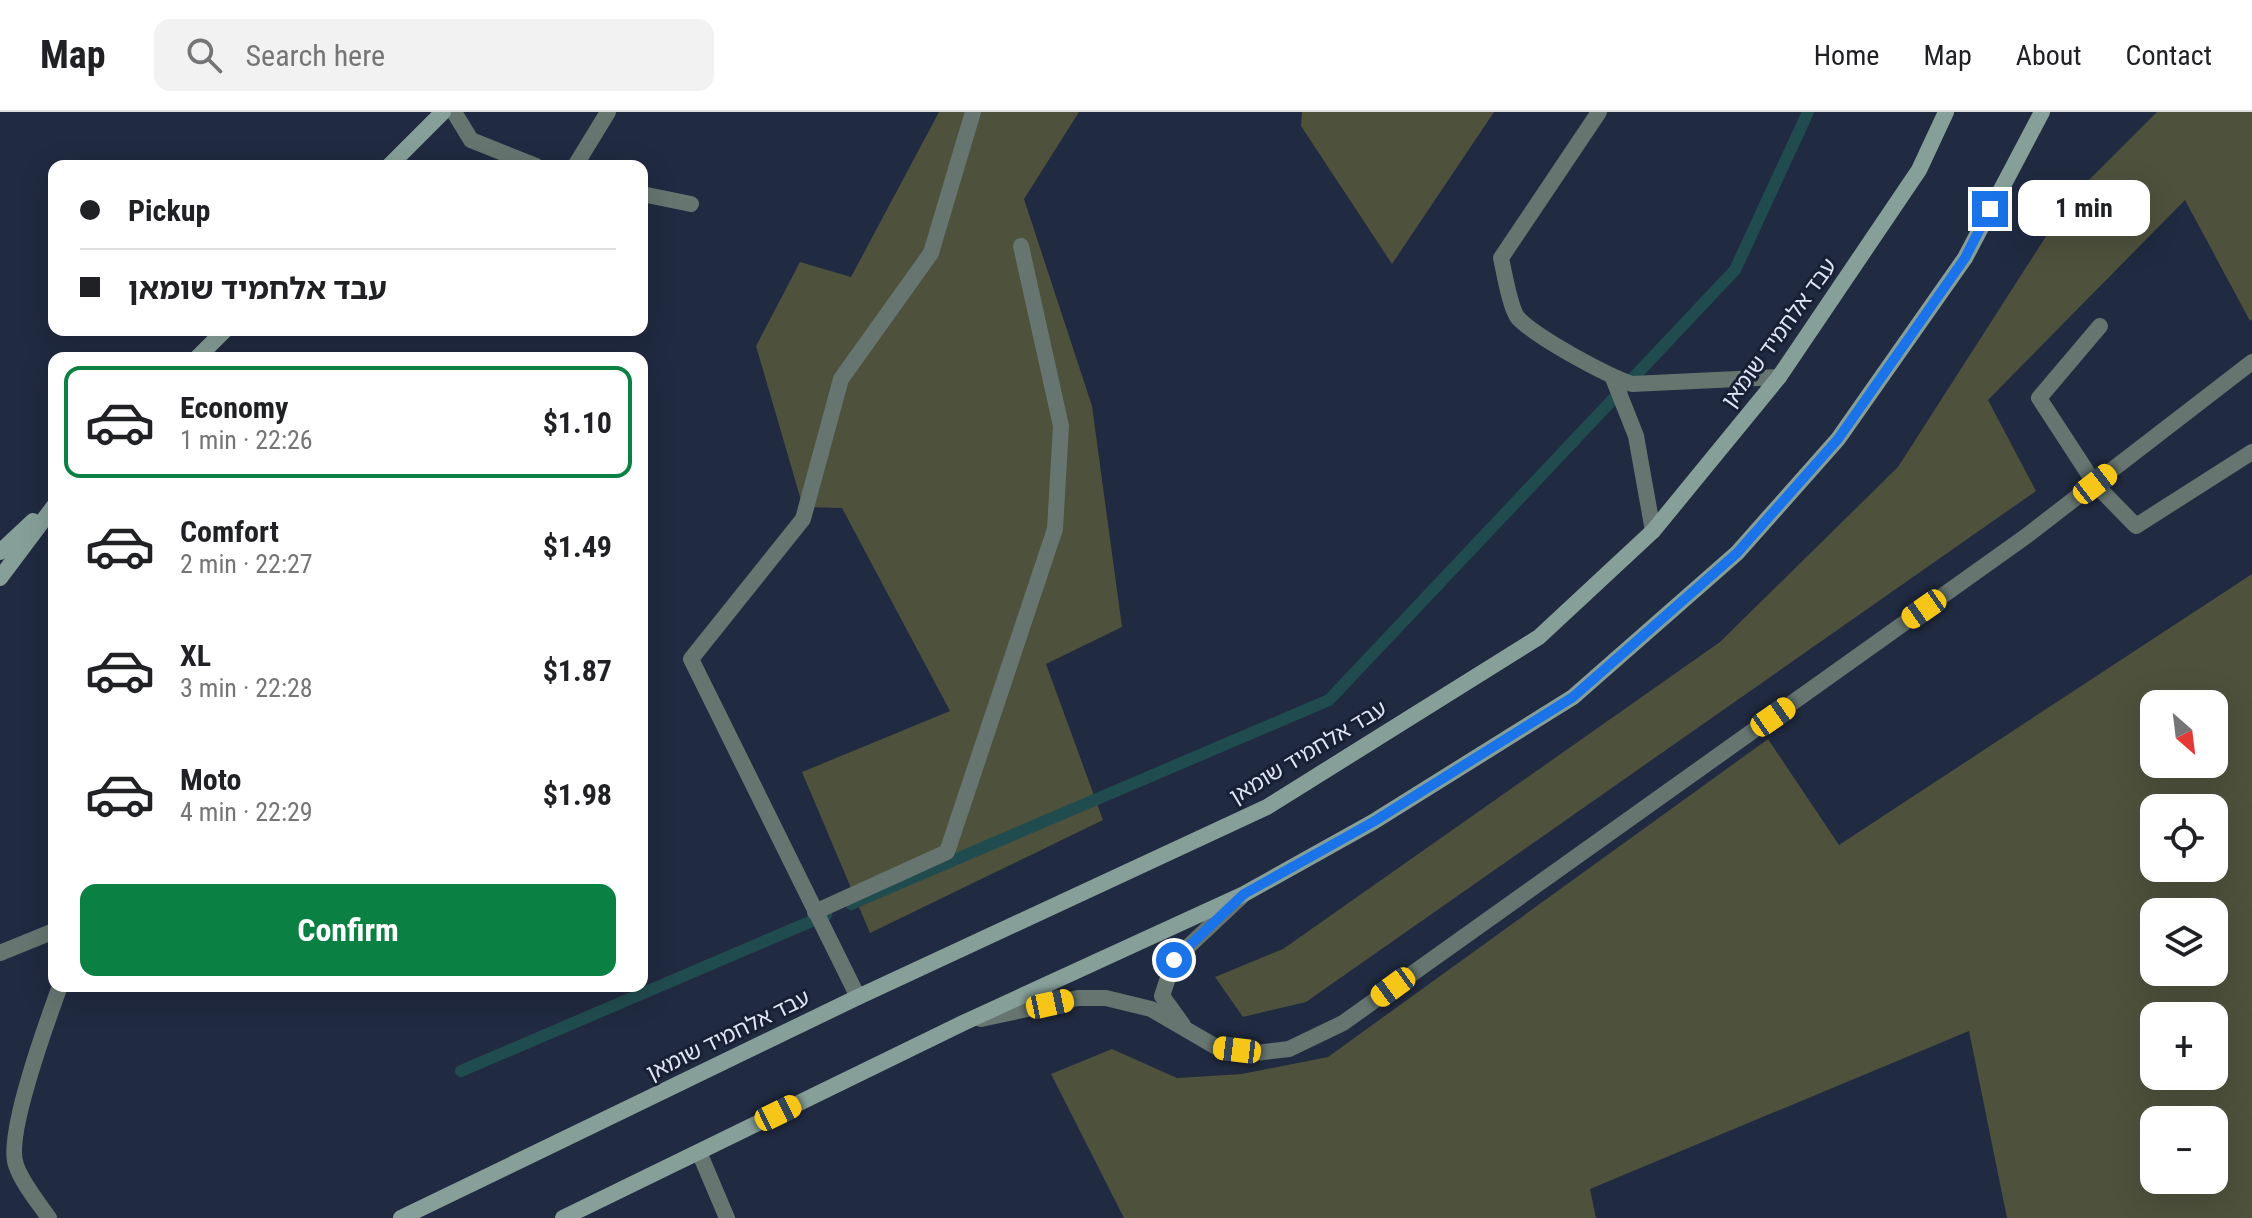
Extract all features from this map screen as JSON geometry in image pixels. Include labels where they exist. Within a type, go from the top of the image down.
[{"type":"main road","points":[[395,160],[443,112]]},
{"type":"main road","name":"עבד אלחמיד שומאן","points":[[401,1218],[858,997],[1267,807],[1539,637],[1653,531],[1779,377],[1919,170],[1946,112]]},
{"type":"main road","points":[[563,1218],[963,1023],[1244,894],[1373,822],[1573,697],[1737,553],[1838,439],[1965,258],[2042,112]]},
{"type":"main road","points":[[203,352],[219,336]]},
{"type":"main road","points":[[0,552],[48,509]]},
{"type":"main road","points":[[0,578],[48,512]]},
{"type":"street","points":[[454,112],[471,140],[521,160]]},
{"type":"street","points":[[579,160],[608,112]]},
{"type":"street","points":[[858,997],[691,659],[803,519],[841,379],[931,253],[973,112]]},
{"type":"street","points":[[1599,112],[1501,258],[1517,316],[1613,378],[1632,384],[1779,377]]},
{"type":"street","points":[[648,195],[691,204]]},
{"type":"street","points":[[815,912],[947,852],[1055,529],[1061,426],[1021,246]]},
{"type":"street","points":[[2100,326],[2039,398],[2095,484],[2136,526],[2252,452]]},
{"type":"street","points":[[963,1023],[1078,998],[1106,998],[1151,1009],[1218,1048],[1256,1053],[1289,1049],[1343,1023],[2025,537],[2252,362]]},
{"type":"street","points":[[1613,378],[1636,436],[1653,531]]},
{"type":"street","points":[[1186,1029],[1162,996],[1174,960],[1244,894]]},
{"type":"street","points":[[0,950],[48,933]]},
{"type":"street","points":[[49,1218],[15,1164],[14,1143],[34,1057],[58,992]]},
{"type":"street","points":[[699,1152],[727,1218]]},
{"type":"green space","points":[[939,112],[1079,112],[1024,199],[1092,406],[1122,627],[1046,664],[1103,820],[870,933],[802,772],[950,711],[842,508],[803,507],[756,346],[800,262],[851,277]]},
{"type":"green space","points":[[1302,112],[1494,112],[1392,264],[1301,126]]},
{"type":"green space","points":[[2157,112],[2252,112],[2250,321],[2185,200],[1988,400],[2036,491],[1306,1002],[1243,1017],[1215,977],[1283,949],[1720,642],[1898,467],[2070,199]]},
{"type":"green space","points":[[2252,574],[2252,1218],[2007,1218],[1969,1031],[1590,1189],[1596,1218],[1124,1218],[1051,1074],[1112,1049],[1177,1078],[1242,1074],[1328,1057],[1768,739],[1839,845]]},
{"type":"waterway","points":[[851,904],[1329,700],[1735,270],[1808,112]]},
{"type":"waterway","points":[[648,991],[826,915]]},
{"type":"waterway","points":[[461,1071],[646,992]]},
{"type":"route","points":[[1174,960],[1244,894],[1373,822],[1573,697],[1737,553],[1838,439],[1965,258],[1990,209]]}]
